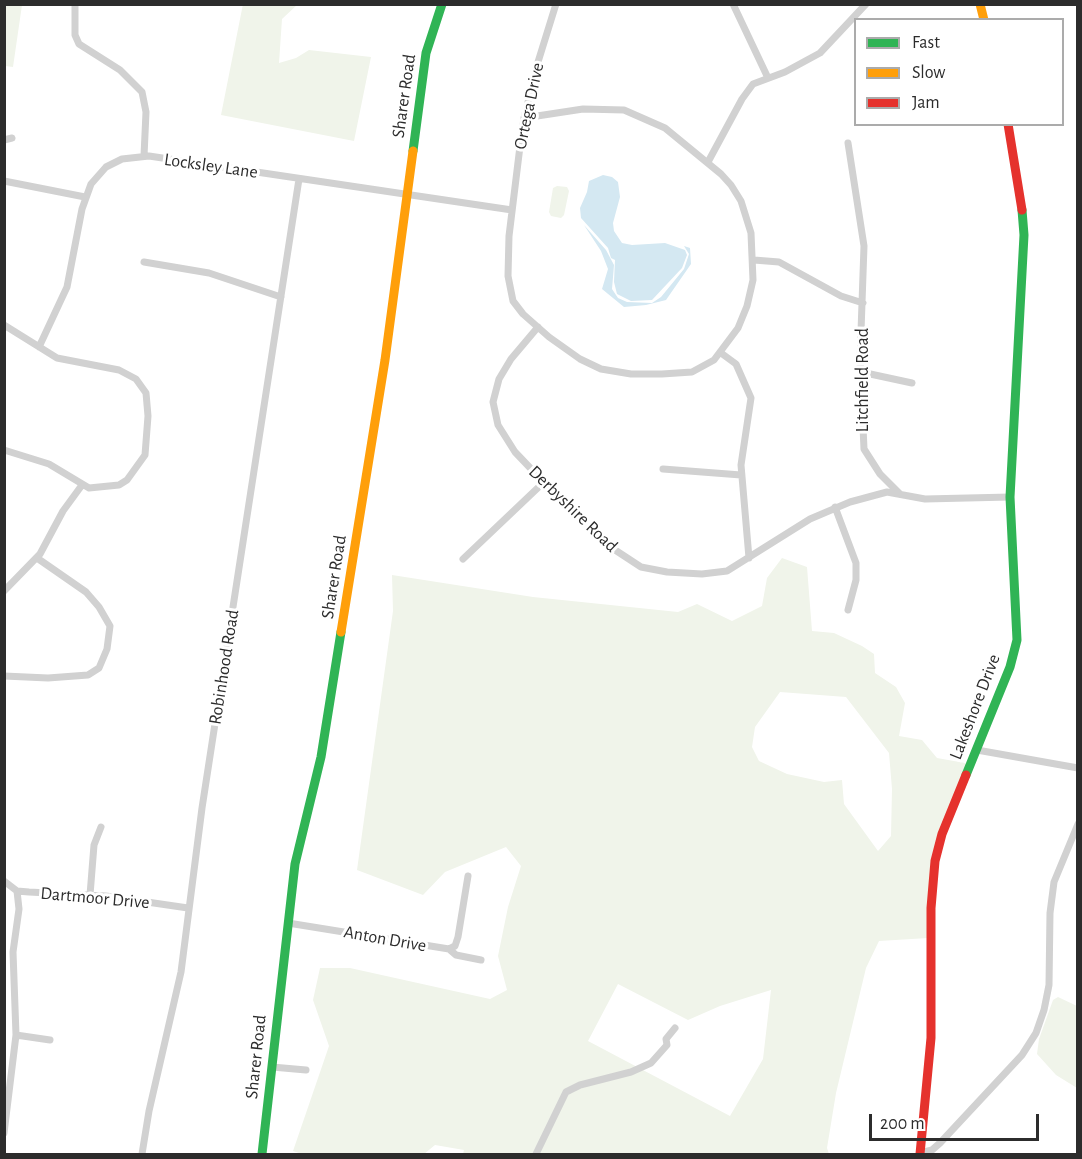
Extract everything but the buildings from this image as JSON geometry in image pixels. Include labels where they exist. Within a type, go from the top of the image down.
[{"type":"street","points":[[75,4],[76,40],[83,48],[120,70],[142,92],[146,112],[144,156]]},
{"type":"street","name":"Sharer Road","points":[[262,1155],[295,864],[321,757],[385,360],[426,53],[442,4]]},
{"type":"street","name":"Ortega Drive","points":[[525,118],[591,108],[624,110],[665,128],[708,162],[738,195],[751,233],[754,260],[747,306],[738,328],[721,352],[706,366],[692,372],[662,374],[616,372],[579,359],[538,327],[516,306],[508,286],[512,210],[525,118],[538,62],[556,4]]},
{"type":"street","points":[[733,4],[768,78]]},
{"type":"street","points":[[855,4],[859,12]]},
{"type":"street","points":[[708,162],[747,90],[753,84],[820,53],[866,4]]},
{"type":"street","name":"Lakeshore Drive","points":[[920,1154],[931,1038],[931,908],[935,861],[942,834],[1010,667],[1017,640],[1010,497],[1023,236],[1021,193],[1008,126]]},
{"type":"street","name":"Litchfield Road","points":[[848,142],[864,246],[861,372],[864,450],[880,474],[900,494]]},
{"type":"street","name":"Locksley Lane","points":[[39,347],[67,287],[85,197],[95,178],[106,167],[122,159],[144,156],[512,210]]},
{"type":"street","name":"Robinhood Road","points":[[142,1155],[148,1111],[180,972],[299,179]]},
{"type":"street","points":[[4,181],[85,197]]},
{"type":"street","points":[[754,260],[771,260],[789,266],[841,296],[863,303]]},
{"type":"street","points":[[144,262],[209,273],[281,297]]},
{"type":"street","points":[[4,325],[57,358],[119,370],[136,379],[146,393],[148,416],[144,458],[128,480],[119,484],[94,489],[82,485],[49,464],[4,450]]},
{"type":"street","name":"Derbyshire Road","points":[[538,327],[503,371],[494,394],[493,408],[498,425],[510,446],[543,482],[609,546],[641,567],[667,572],[718,574],[749,558],[794,528],[836,507],[887,492],[900,494]]},
{"type":"street","points":[[721,352],[736,364],[751,398],[741,455],[749,558]]},
{"type":"street","points":[[861,372],[912,383]]},
{"type":"street","points":[[663,469],[741,475]]},
{"type":"street","points":[[463,559],[543,482]]},
{"type":"street","points":[[4,591],[37,558],[49,541],[63,511],[82,485]]},
{"type":"street","points":[[900,494],[925,499],[1010,497]]},
{"type":"street","points":[[836,507],[856,563],[856,580],[848,610]]},
{"type":"street","points":[[4,676],[48,678],[88,675],[99,668],[107,649],[110,626],[99,607],[77,585],[37,558]]},
{"type":"street","points":[[977,750],[1077,768]]},
{"type":"street","points":[[920,1154],[932,1150],[947,1136],[1022,1055],[1036,1033],[1049,985],[1050,913],[1054,882],[1077,824]]},
{"type":"street","points":[[90,896],[94,845],[101,827]]},
{"type":"street","points":[[449,949],[455,946],[458,937],[468,876]]},
{"type":"street","name":"Dartmoor Drive","points":[[4,881],[17,891],[90,896],[188,908]]},
{"type":"street","points":[[4,1133],[16,1035],[13,952],[19,909],[17,891]]},
{"type":"street","name":"Anton Drive","points":[[288,923],[449,949],[456,955],[481,960]]},
{"type":"street","points":[[536,1155],[566,1092],[580,1085],[632,1072],[651,1063],[667,1045],[666,1039],[675,1028]]},
{"type":"street","points":[[16,1035],[50,1040]]},
{"type":"street","points":[[272,1067],[306,1070]]},
{"type":"shaded area","points":[[243,4],[297,5],[282,19],[279,63],[296,58],[309,50],[371,57],[354,141],[221,115]]},
{"type":"shaded area","points":[[4,5],[22,5],[13,67],[5,66]]},
{"type":"shaded area","points":[[567,187],[569,191],[564,215],[561,218],[551,216],[549,212],[553,188]]},
{"type":"shaded area","points":[[782,558],[807,567],[812,631],[834,633],[874,654],[875,673],[896,687],[905,703],[899,736],[922,740],[937,758],[965,763],[967,766],[940,833],[928,938],[879,941],[866,968],[836,1093],[827,1148],[829,1154],[463,1154],[464,1150],[435,1145],[424,1154],[302,1154],[293,1151],[329,1046],[313,1000],[320,968],[350,968],[490,999],[507,990],[498,956],[508,907],[521,866],[506,847],[445,872],[423,895],[357,870],[393,611],[392,575],[533,597],[678,612],[697,604],[732,621],[762,606],[767,578]],"holes":[[[780,692],[846,697],[889,753],[892,789],[891,836],[878,851],[844,804],[842,780],[824,782],[787,774],[759,761],[752,747],[755,727]],[[618,984],[688,1020],[720,1006],[771,990],[763,1059],[730,1116],[588,1041]]]},
{"type":"shaded area","points":[[1058,997],[1077,1006],[1077,1088],[1056,1075],[1037,1054],[1039,1039],[1053,1000]]},
{"type":"water","points":[[603,175],[612,177],[618,182],[620,197],[613,223],[614,231],[622,243],[632,245],[665,243],[685,250],[687,255],[682,268],[652,300],[631,301],[617,294],[614,282],[615,260],[611,258],[608,248],[581,218],[580,208],[589,181]]},
{"type":"water","points":[[584,225],[606,250],[614,265],[612,289],[618,298],[627,302],[652,303],[661,297],[684,269],[689,254],[684,246],[690,248],[691,264],[666,300],[646,305],[624,307],[602,289],[608,269],[601,251]]},
{"type":"traffic: fast","points":[[413,151],[426,53],[442,4]]},
{"type":"traffic: fast","points":[[966,775],[1010,667],[1017,640],[1010,497],[1024,235],[1022,210]]},
{"type":"traffic: fast","points":[[262,1154],[295,864],[321,757],[341,632]]},
{"type":"traffic: slow","points":[[980,4],[984,18]]},
{"type":"traffic: slow","points":[[341,632],[385,360],[413,151]]},
{"type":"traffic: jam","points":[[1008,126],[1022,210]]},
{"type":"traffic: jam","points":[[920,1154],[931,1038],[931,908],[935,861],[942,834],[966,775]]}]
